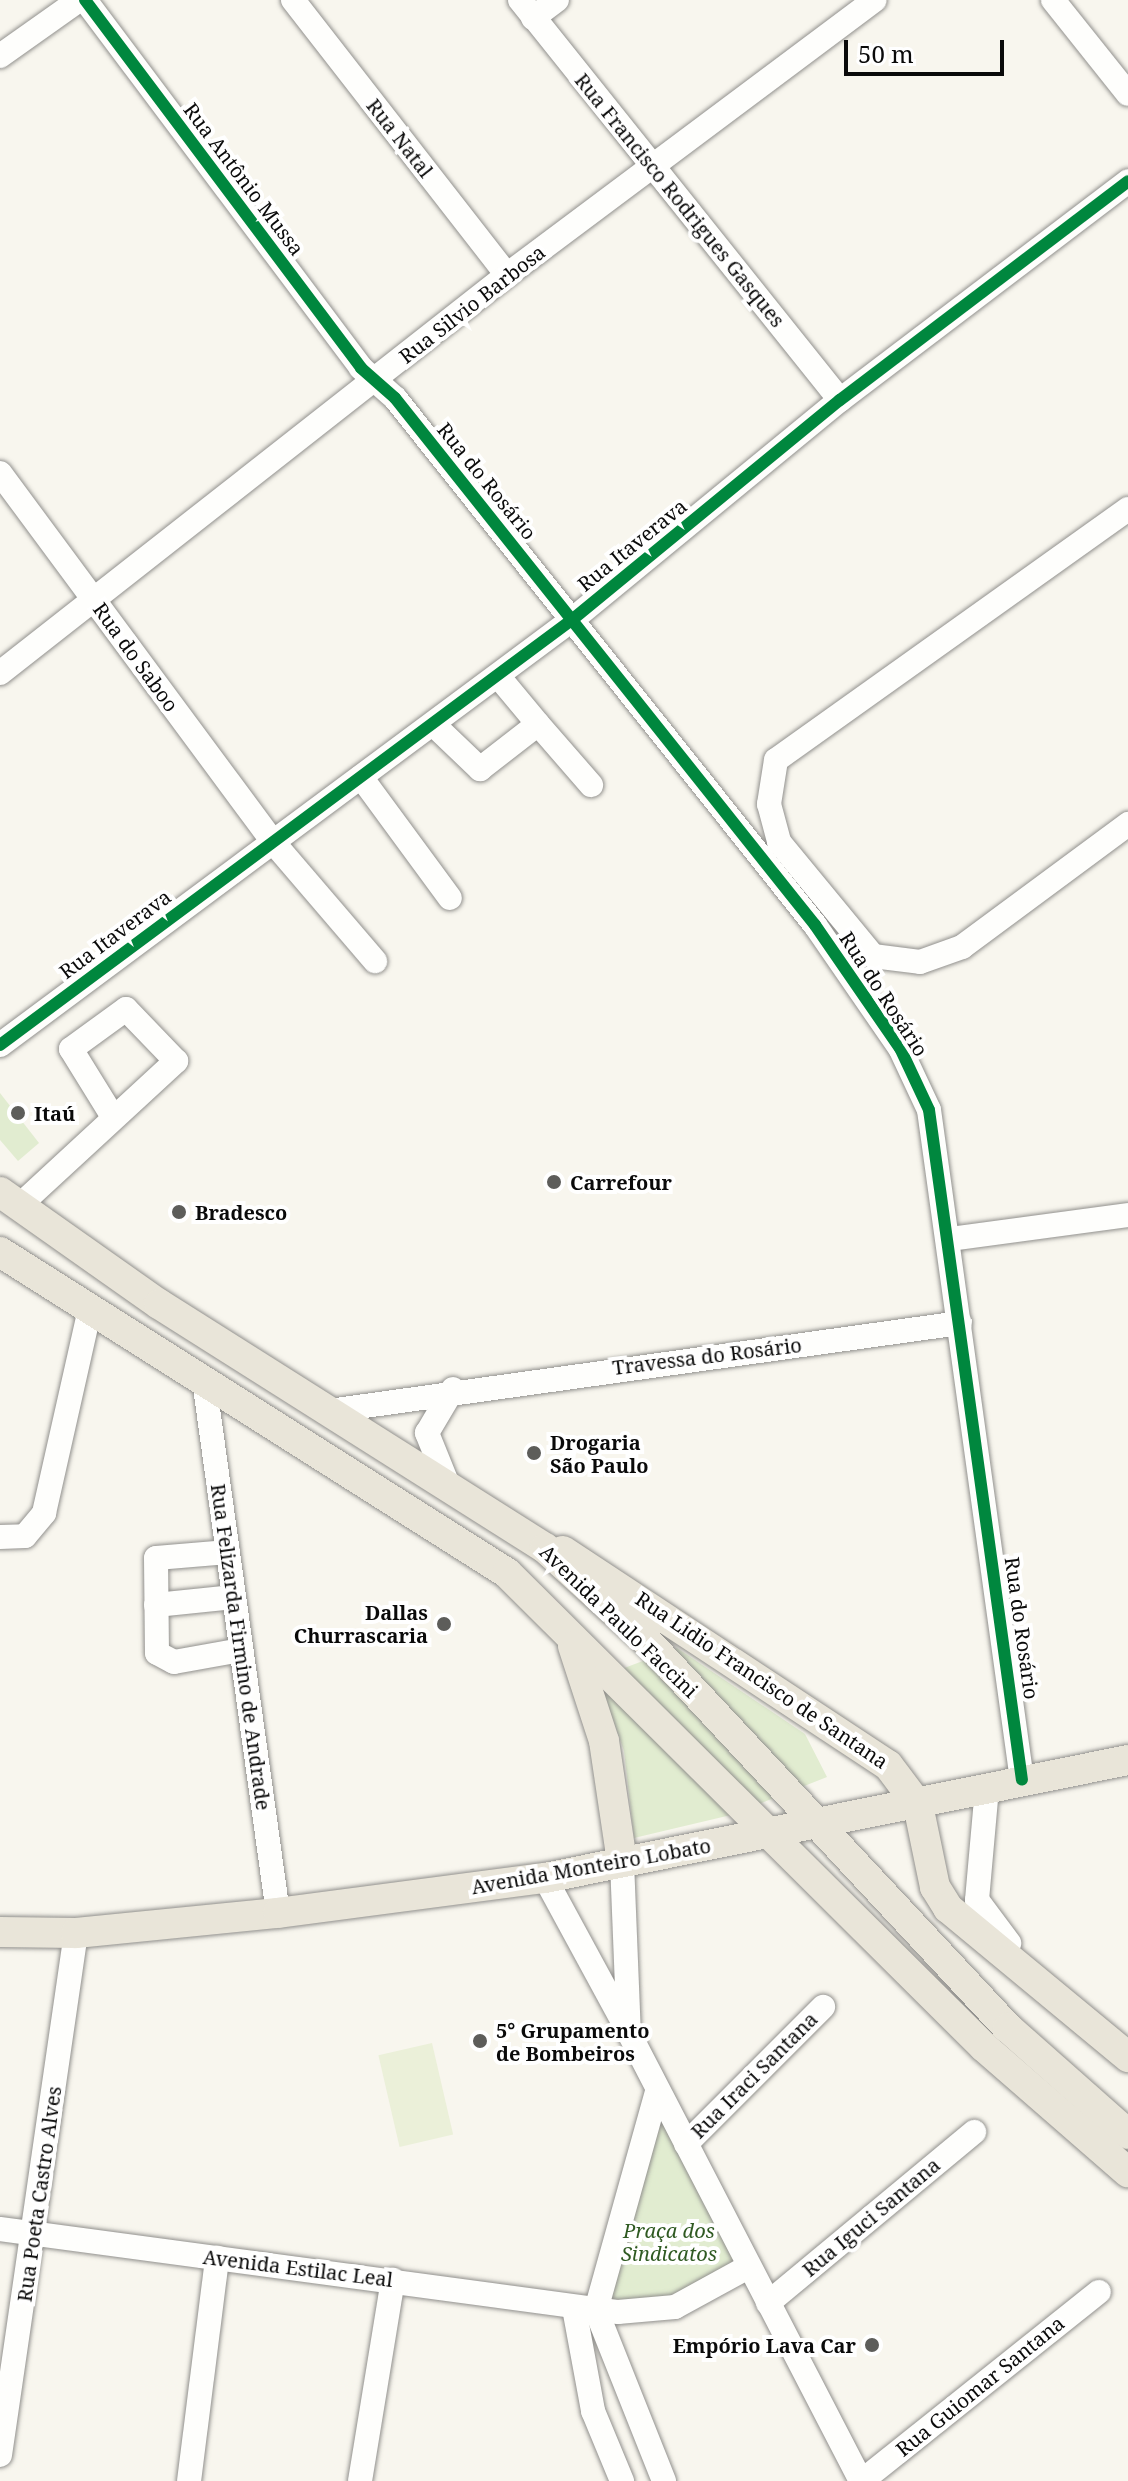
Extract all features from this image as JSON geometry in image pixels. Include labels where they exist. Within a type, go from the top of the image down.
[{"type":"main road","name":"Avenida Paulo Faccini","points":[[6,1205],[115,1295],[159,1304],[296,1392],[446,1480],[545,1548],[646,1640],[1008,2028],[1128,2134]]},
{"type":"main road","points":[[0,1254],[507,1573],[984,2047],[1128,2172]]},
{"type":"main road","points":[[139,1340],[170,1343],[274,1404],[296,1392]]},
{"type":"main road","name":"Rua Lidio Francisco de Santana","points":[[545,1548],[588,1562],[888,1765],[918,1805],[935,1887],[948,1908],[1128,2057]]},
{"type":"main road","points":[[567,1631],[604,1741],[622,1862]]},
{"type":"main road","name":"Avenida Monteiro Lobato","points":[[0,1932],[76,1933],[278,1913],[545,1878],[918,1805],[1022,1780],[1128,1760]]},
{"type":"street","points":[[0,56],[82,0]]},
{"type":"street","name":"Rua Antônio Mussa","points":[[82,0],[372,381]]},
{"type":"street","name":"Rua Natal","points":[[293,0],[507,275]]},
{"type":"street","points":[[526,9],[557,0]]},
{"type":"street","name":"Rua Silvio Barbosa","points":[[0,673],[96,602],[507,275],[874,0]]},
{"type":"street","points":[[1053,0],[1128,94]]},
{"type":"street","name":"Rua Francisco Rodrigues Gasques","points":[[526,9],[840,400]]},
{"type":"street","name":"Rua Itaverava","points":[[0,1045],[573,619],[840,400],[1128,181]]},
{"type":"street","name":"Rua do Rosário","points":[[372,381],[395,398],[815,925],[900,1048],[929,1110],[950,1239],[1022,1780]]},
{"type":"street","name":"Rua do Saboo","points":[[0,473],[273,842],[375,961]]},
{"type":"street","points":[[1128,509],[776,760],[769,804],[779,842],[873,956],[920,962],[962,947],[1128,824]]},
{"type":"street","points":[[498,676],[591,785]]},
{"type":"street","points":[[434,725],[480,769],[538,724]]},
{"type":"street","points":[[361,777],[450,898]]},
{"type":"street","points":[[6,1205],[113,1117],[176,1061],[126,1009],[71,1049],[113,1117]]},
{"type":"street","points":[[950,1239],[1128,1215]]},
{"type":"street","points":[[0,1537],[25,1536],[44,1513],[90,1309]]},
{"type":"street","name":"Travessa do Rosário","points":[[329,1411],[453,1389],[960,1323]]},
{"type":"street","name":"Rua Felizarda Firmino de Andrade","points":[[204,1380],[278,1913]]},
{"type":"street","points":[[446,1480],[427,1433],[453,1389]]},
{"type":"street","points":[[228,1552],[156,1558],[157,1653],[164,1662],[241,1650]]},
{"type":"street","points":[[156,1605],[234,1597]]},
{"type":"street","points":[[987,1788],[980,1911],[1128,2040]]},
{"type":"street","points":[[622,1862],[629,2033]]},
{"type":"street","points":[[545,1878],[629,2033],[861,2481]]},
{"type":"street","name":"Rua Poeta Castro Alves","points":[[0,2455],[76,1933]]},
{"type":"street","name":"Rua Iraci Santana","points":[[686,2144],[823,2007]]},
{"type":"street","points":[[622,2481],[593,2411],[585,2309],[657,2091]]},
{"type":"street","name":"Rua Iguci Santana","points":[[768,2303],[974,2132]]},
{"type":"street","name":"Avenida Estilac Leal","points":[[0,2229],[393,2280],[585,2309],[675,2307],[748,2267]]},
{"type":"street","points":[[189,2481],[217,2258]]},
{"type":"street","points":[[360,2481],[393,2280]]},
{"type":"street","name":"Rua Guiomar Santana","points":[[861,2481],[1099,2292]]},
{"type":"street","points":[[585,2309],[664,2481]]},
{"type":"green space","points":[[0,1093],[39,1143],[18,1161],[0,1140]]},
{"type":"green space","points":[[677,1648],[805,1734],[827,1777],[731,1815],[634,1838],[624,1751],[598,1678]]},
{"type":"green space","points":[[432,2043],[453,2135],[400,2147],[378,2055]]},
{"type":"green space","name":"Praça dos Sindicatos","points":[[658,2113],[737,2266],[655,2302],[600,2299]]},
{"type":"cycle path","points":[[85,0],[361,368],[395,398],[815,925],[900,1048],[929,1110],[1022,1780]]},
{"type":"cycle path","points":[[0,1045],[573,619],[840,400],[1128,181]]},
{"type":"place","name":"Itaú","points":[[18,1113]]},
{"type":"place","name":"Carrefour","points":[[554,1182]]},
{"type":"place","name":"Bradesco","points":[[179,1212]]},
{"type":"place","name":"Drogaria São Paulo","points":[[534,1453]]},
{"type":"place","name":"Dallas Churrascaria","points":[[444,1624]]},
{"type":"place","name":"5° Grupamento de Bombeiros","points":[[480,2041]]},
{"type":"place","name":"Empório Lava Car","points":[[872,2345]]}]
